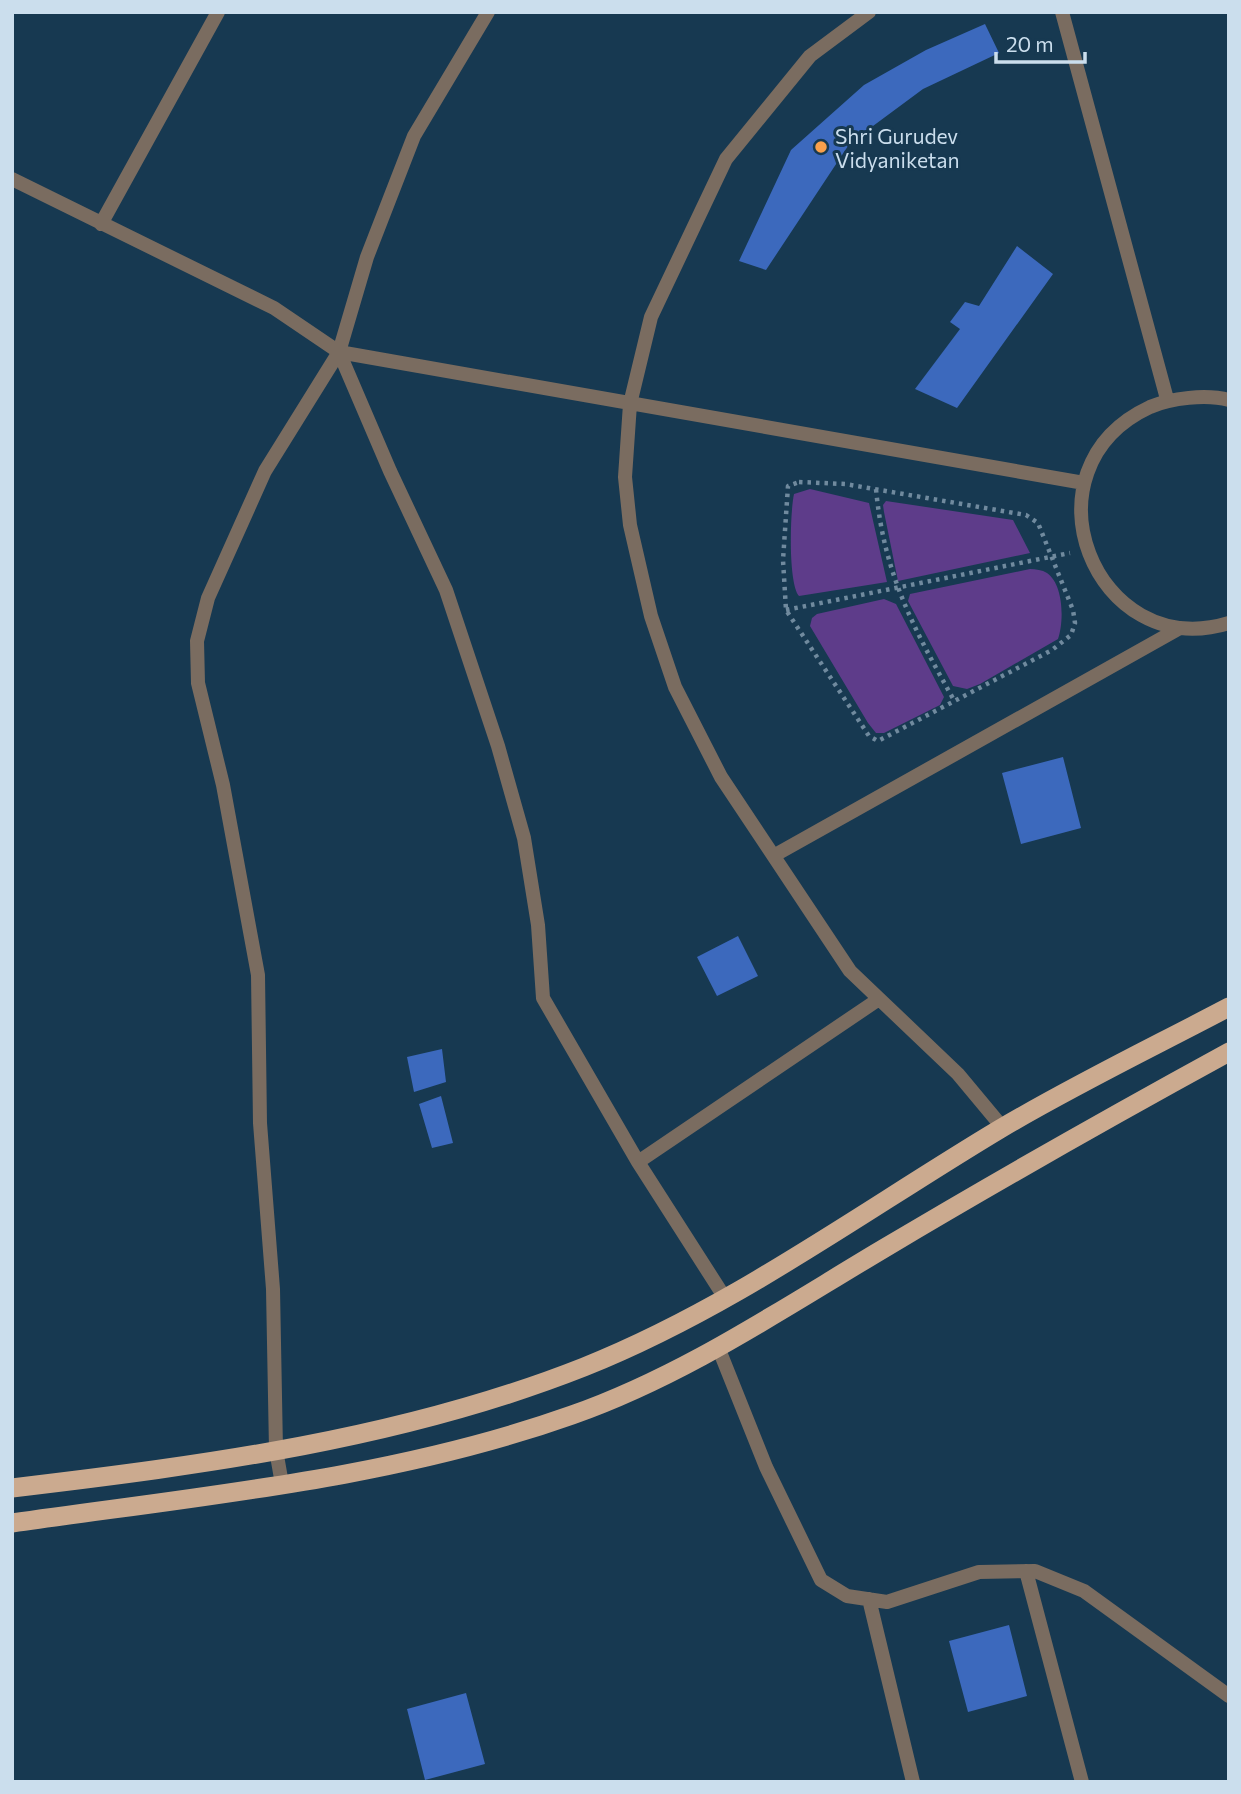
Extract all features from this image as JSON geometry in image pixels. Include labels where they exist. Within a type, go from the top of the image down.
[{"type":"highway","points":[[12,1488],[276,1450],[360,1435],[435,1417],[571,1372],[687,1321],[1003,1128],[1229,1007]]},
{"type":"highway","points":[[12,1523],[407,1464],[572,1415],[630,1392],[718,1347],[1041,1155],[1229,1052]]},
{"type":"street","points":[[101,224],[218,12]]},
{"type":"street","points":[[282,1484],[276,1450],[273,1289],[260,1123],[258,975],[223,785],[198,683],[197,641],[208,598],[265,471],[339,352],[367,257],[414,135],[488,12]]},
{"type":"street","points":[[869,12],[810,56],[726,159],[651,317],[630,404],[625,477],[630,525],[651,616],[675,687],[721,778],[775,855],[850,971],[958,1074],[1003,1128]]},
{"type":"street","points":[[1062,12],[1167,400]]},
{"type":"street","points":[[12,178],[274,308],[339,352],[1084,483]]},
{"type":"street","points":[[339,352],[390,471],[446,590],[498,746],[524,838],[538,925],[543,998],[638,1162],[725,1298]]},
{"type":"street","points":[[1229,400],[1167,400],[1130,417],[1100,446],[1084,483],[1080,522],[1090,560],[1112,593],[1143,616],[1180,628],[1214,628],[1229,623]]},
{"type":"street","points":[[775,855],[1180,628]]},
{"type":"street","points":[[638,1162],[879,999]]},
{"type":"street","points":[[718,1347],[766,1467],[821,1580],[847,1596],[887,1602],[979,1572],[1035,1571],[1084,1591],[1229,1696]]},
{"type":"street","points":[[1026,1571],[1082,1782]]},
{"type":"street","points":[[869,1599],[913,1782]]},
{"type":"path","points":[[799,482],[876,489],[1026,514],[1038,523],[1073,610],[1075,623],[1071,635],[1052,650],[878,741],[869,736],[832,684],[786,610],[783,559],[788,486],[799,482]]},
{"type":"path","points":[[876,489],[890,573],[955,702]]},
{"type":"path","points":[[786,610],[1087,550]]},
{"type":"shaded area","points":[[810,489],[869,503],[887,582],[799,596],[795,589],[792,563],[793,503],[794,494]]},
{"type":"shaded area","points":[[886,501],[1013,520],[1030,553],[898,581],[884,512],[883,505]]},
{"type":"shaded area","points":[[1030,569],[1047,573],[1057,586],[1062,614],[1058,639],[980,684],[967,689],[953,686],[908,601],[910,594]]},
{"type":"shaded area","points":[[884,599],[896,604],[944,697],[940,705],[884,733],[876,733],[810,626],[812,618],[817,614]]},
{"type":"building","name":"Shri Gurudev Vidyaniketan","points":[[985,24],[999,53],[923,89],[850,143],[766,270],[739,261],[791,150],[864,85],[926,50]]},
{"type":"building","points":[[1017,246],[1053,274],[957,408],[915,389],[960,329],[950,322],[965,302],[979,306]]},
{"type":"building","points":[[1063,757],[1081,828],[1021,844],[1002,773]]},
{"type":"building","points":[[738,936],[758,976],[717,996],[697,957]]},
{"type":"building","points":[[442,1049],[446,1082],[414,1092],[407,1057]]},
{"type":"building","points":[[441,1096],[453,1143],[432,1148],[419,1104]]},
{"type":"building","points":[[1009,1625],[1027,1696],[968,1712],[949,1641]]},
{"type":"building","points":[[466,1693],[485,1764],[425,1780],[407,1709]]},
{"type":"place","name":"Shri Gurudev Vidyaniketan","points":[[821,147]]}]
